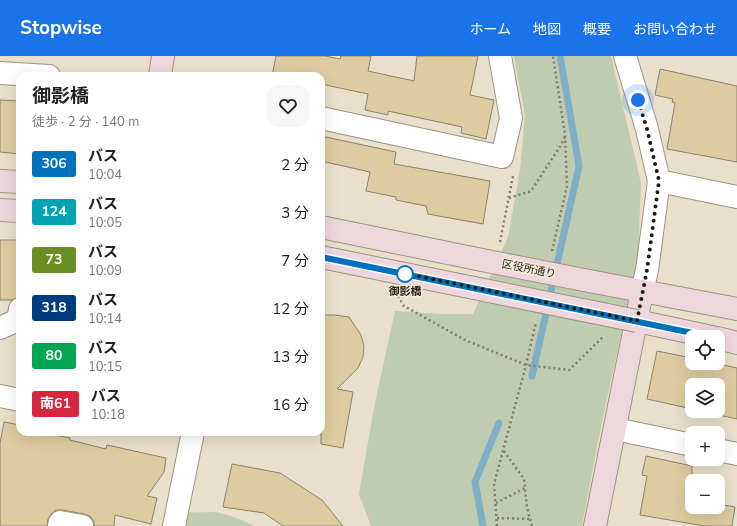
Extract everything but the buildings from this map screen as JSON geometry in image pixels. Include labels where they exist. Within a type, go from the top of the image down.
[{"type":"street","points":[[160,72],[162,56]]},
{"type":"street","points":[[325,119],[502,157],[511,118],[500,56]]},
{"type":"street","points":[[595,526],[647,270],[659,181],[647,129],[625,56]]},
{"type":"street","points":[[0,73],[16,74]]},
{"type":"street","points":[[0,181],[16,182]]},
{"type":"street","points":[[659,181],[737,197]]},
{"type":"street","points":[[0,210],[16,211]]},
{"type":"street","name":"区役所通り","points":[[325,228],[642,292],[737,309]]},
{"type":"street","points":[[325,258],[685,331]]},
{"type":"street","points":[[589,281],[602,294],[620,297],[632,303],[637,321]]},
{"type":"street","points":[[642,292],[649,305],[660,314],[685,322],[695,330]]},
{"type":"street","points":[[0,328],[16,321]]},
{"type":"street","points":[[725,339],[737,342]]},
{"type":"street","points":[[0,396],[16,399]]},
{"type":"street","points":[[615,430],[685,444]]},
{"type":"street","points":[[174,526],[193,436]]},
{"type":"street","points":[[725,451],[737,454]]},
{"type":"street","points":[[59,526],[60,522],[82,526]]},
{"type":"path","points":[[509,198],[531,191],[561,145],[565,135]]},
{"type":"path","points":[[500,242],[514,172],[502,157]]},
{"type":"path","points":[[396,292],[404,306],[465,340],[528,366],[569,370],[608,331]]},
{"type":"path","points":[[503,450],[524,479],[532,526]]},
{"type":"path","points":[[496,503],[525,488]]},
{"type":"path","points":[[497,518],[530,519]]},
{"type":"green space","points":[[514,56],[611,56],[641,183],[638,258],[602,422],[582,526],[371,526],[359,494],[375,402],[395,311],[440,314],[473,314],[508,237],[520,170],[525,116]]},
{"type":"green space","points":[[183,512],[216,512],[234,517],[254,526],[180,526]]},
{"type":"waterway","points":[[532,376],[579,166],[560,56]]},
{"type":"waterway","points":[[483,526],[475,482],[499,423]]},
{"type":"bus line","name":"306","points":[[325,258],[685,331]]},
{"type":"place","name":"御影橋","points":[[405,274]]},
{"type":"route","points":[[405,274],[398,272],[637,321],[647,270],[659,181],[647,129],[638,100]]}]
